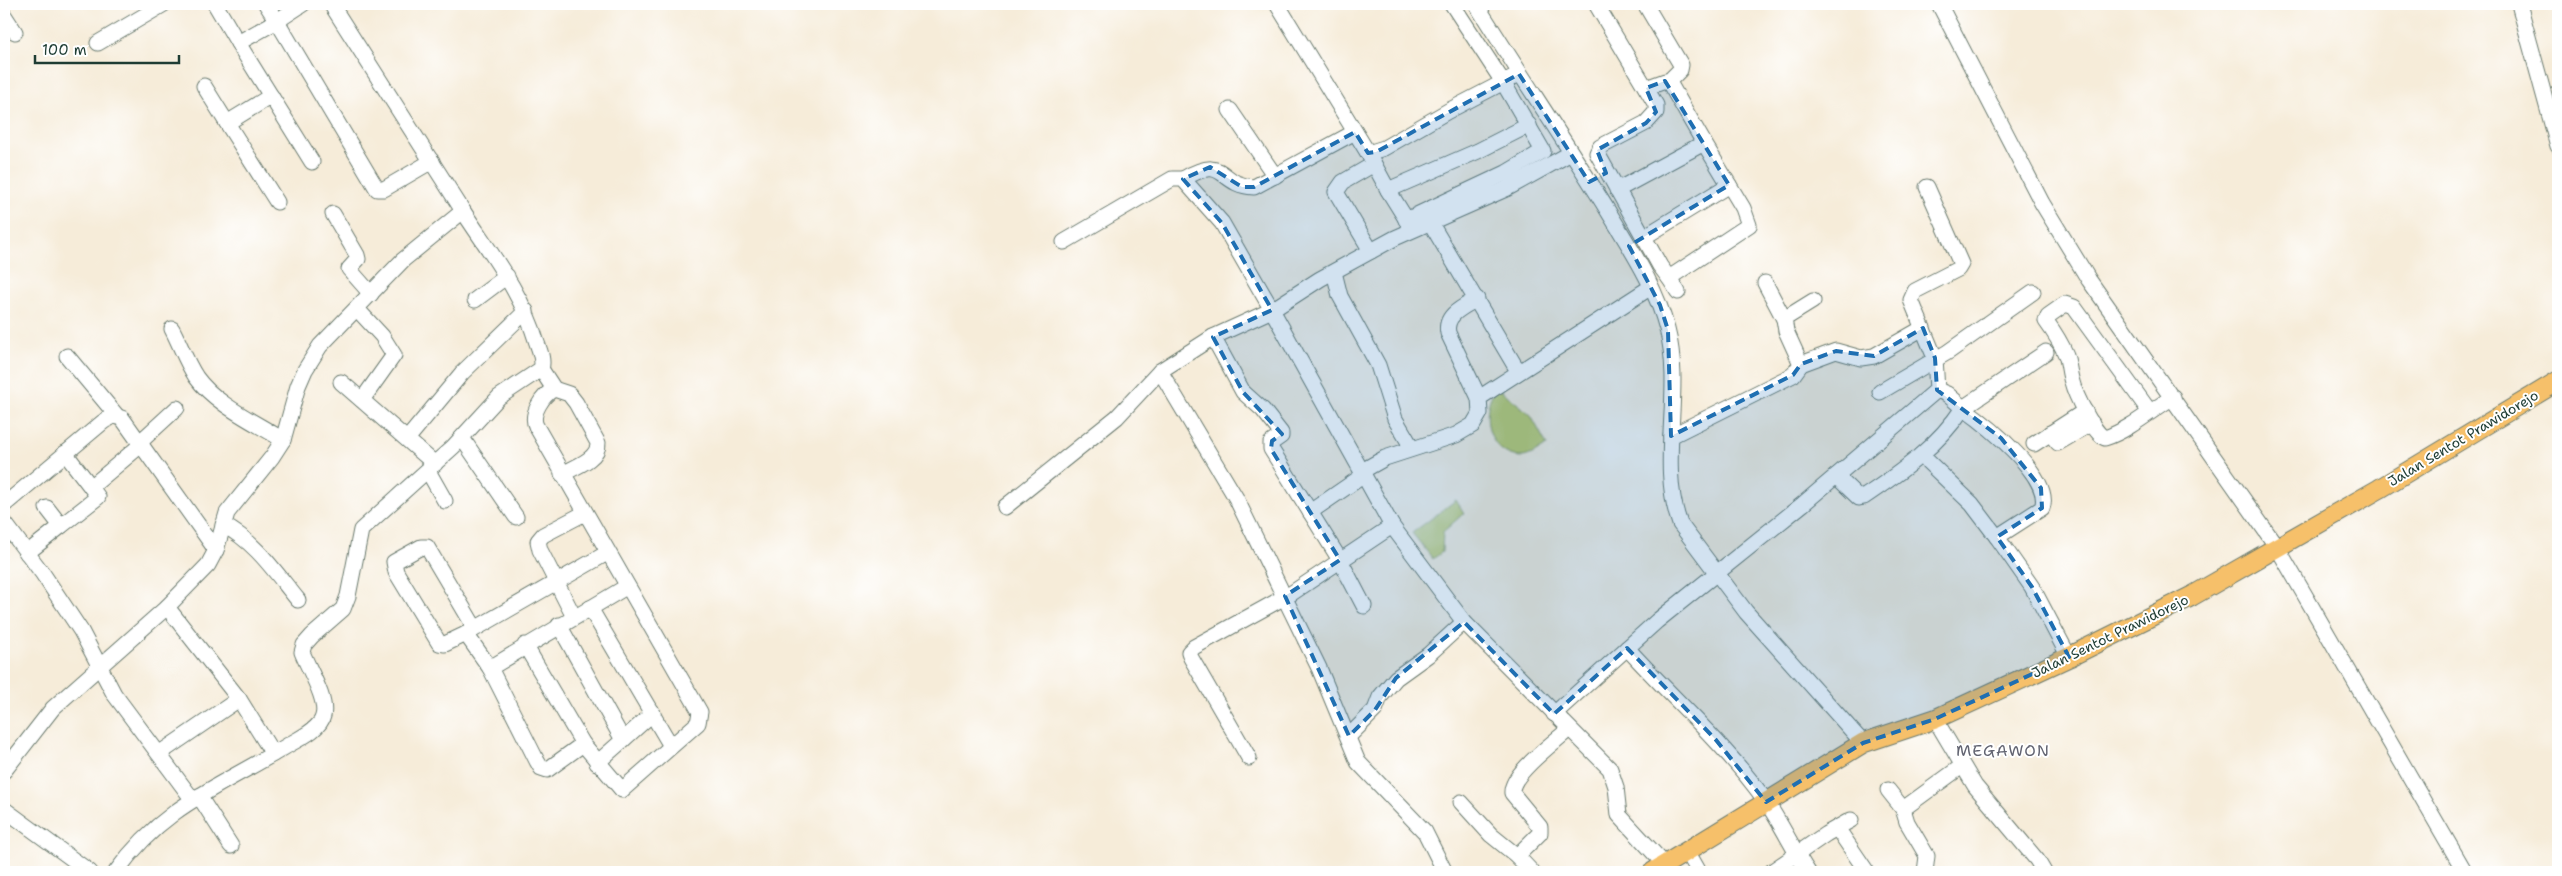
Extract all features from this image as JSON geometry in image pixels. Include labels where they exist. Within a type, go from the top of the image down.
[{"type":"main road","name":"Jalan Sentot Prawidorejo","points":[[1659,869],[1863,743],[1935,719],[2069,657],[2192,596],[2558,381]]},
{"type":"street","points":[[98,43],[164,4]]},
{"type":"street","points":[[215,4],[312,162]]},
{"type":"street","points":[[266,4],[377,189],[384,189],[432,162]]},
{"type":"street","points":[[238,43],[303,4]]},
{"type":"street","points":[[331,4],[463,211],[507,276],[526,311],[540,353],[541,369],[554,389],[569,394],[598,443],[598,448],[593,457],[562,474]]},
{"type":"street","points":[[1277,4],[1409,224]]},
{"type":"street","points":[[1476,4],[1571,153],[1597,178],[1617,190]]},
{"type":"street","points":[[1596,4],[1656,105],[1656,112],[1646,123],[1597,150],[1597,178],[1621,218],[1660,305],[1670,341],[1673,495],[1677,515],[1686,535],[1716,573],[1804,679],[1863,743]]},
{"type":"street","points":[[1645,4],[1680,66],[1680,70],[1668,82],[1661,82],[1646,88]]},
{"type":"street","points":[[1939,4],[2042,203],[2089,280],[2173,396],[2277,547],[2465,872]]},
{"type":"street","points":[[2519,4],[2558,146]]},
{"type":"street","points":[[1005,507],[1117,417],[1160,371],[1213,337],[1272,310],[1371,251],[1409,224],[1540,154],[1543,149],[1456,5]]},
{"type":"street","points":[[4,15],[15,32]]},
{"type":"street","points":[[1371,251],[1336,192],[1343,182],[1384,148],[1519,74]]},
{"type":"street","points":[[1668,82],[1750,223],[1748,227],[1670,278]]},
{"type":"street","points":[[204,86],[277,202]]},
{"type":"street","points":[[227,122],[271,96]]},
{"type":"street","points":[[1230,110],[1275,176]]},
{"type":"street","points":[[1388,190],[1478,151],[1529,126]]},
{"type":"street","points":[[1064,242],[1172,179],[1183,179],[1201,168],[1210,168],[1242,187],[1254,187],[1354,132]]},
{"type":"street","points":[[1617,190],[1704,143]]},
{"type":"street","points":[[1409,224],[1430,222],[1506,189],[1571,153]]},
{"type":"street","points":[[1183,179],[1222,223],[1363,473],[1376,501],[1392,526],[1464,622],[1610,769],[1616,787],[1619,815],[1659,869]]},
{"type":"street","points":[[1644,237],[1729,185]]},
{"type":"street","points":[[1928,187],[1961,264],[1958,269],[1913,293],[1911,300],[1935,358],[1937,390]]},
{"type":"street","points":[[1617,190],[1621,218],[1644,237],[1678,292]]},
{"type":"street","points":[[4,771],[53,708],[166,607],[201,573],[216,550],[230,507],[272,457],[283,440],[305,370],[320,346],[403,260],[463,211]]},
{"type":"street","points":[[333,214],[357,255],[358,259],[349,269],[371,294]]},
{"type":"street","points":[[1430,222],[1518,371]]},
{"type":"street","points":[[1334,272],[1340,296],[1378,365],[1395,419],[1408,441],[1410,449]]},
{"type":"street","points":[[475,300],[507,276]]},
{"type":"street","points":[[1765,283],[1784,319],[1786,331],[1801,364]]},
{"type":"street","points":[[1479,398],[1518,371],[1651,287]]},
{"type":"street","points":[[1880,392],[1975,334],[2033,292]]},
{"type":"street","points":[[1310,512],[1385,458],[1456,435],[1473,425],[1480,412],[1479,398],[1448,333],[1446,324],[1460,309],[1477,299]]},
{"type":"street","points":[[1784,319],[1813,300]]},
{"type":"street","points":[[2150,412],[2074,307],[2068,304],[2048,316],[2046,321],[2061,345],[2072,384],[2099,435],[2105,438],[2150,412],[2173,396]]},
{"type":"street","points":[[356,309],[382,336],[394,355],[362,400]]},
{"type":"street","points":[[408,438],[462,373],[526,311]]},
{"type":"street","points":[[1671,436],[1793,375],[1801,364],[1836,352],[1867,358],[1923,328]]},
{"type":"street","points":[[172,329],[196,377],[205,386],[224,403],[283,440]]},
{"type":"street","points":[[1213,337],[1243,392],[1263,410],[1281,433],[1281,436],[1271,443],[1271,449],[1340,560],[1364,606]]},
{"type":"street","points":[[1836,476],[1859,498],[1864,497],[1921,455],[1940,437],[1963,408],[2046,352]]},
{"type":"street","points":[[67,356],[117,416],[122,418],[216,550]]},
{"type":"street","points":[[116,872],[132,850],[156,825],[196,798],[311,730],[323,718],[324,704],[302,652],[304,645],[312,636],[343,609],[348,596],[360,530],[462,438],[499,397],[541,369]]},
{"type":"street","points":[[1160,371],[1236,498],[1285,596],[1349,736],[1358,762],[1425,832],[1445,872]]},
{"type":"street","points":[[341,382],[408,438],[431,467],[445,501]]},
{"type":"street","points":[[525,645],[583,744],[597,763],[622,790],[698,723],[700,712],[626,586],[533,420],[548,392],[554,389]]},
{"type":"street","points":[[1937,390],[1947,394],[2001,438],[2037,480],[2041,488],[2045,502],[2042,508],[1998,537]]},
{"type":"street","points":[[1554,714],[1627,648],[1937,390]]},
{"type":"street","points":[[91,486],[141,443],[177,408]]},
{"type":"street","points":[[4,505],[103,422],[112,416],[117,416]]},
{"type":"street","points":[[2034,444],[2050,433],[2089,417]]},
{"type":"street","points":[[462,438],[516,517]]},
{"type":"street","points":[[27,553],[98,497],[65,453]]},
{"type":"street","points":[[1921,455],[1972,504],[1998,537],[2032,588],[2069,657]]},
{"type":"street","points":[[47,508],[61,526]]},
{"type":"street","points":[[574,617],[540,550],[538,541],[543,535],[585,513]]},
{"type":"street","points":[[4,522],[81,631],[98,667],[119,701],[196,798],[231,846]]},
{"type":"street","points":[[223,525],[245,538],[254,546],[298,600]]},
{"type":"street","points":[[1249,758],[1190,658],[1189,652],[1194,647],[1285,596],[1392,526]]},
{"type":"street","points":[[583,744],[547,770],[541,768],[490,668],[470,631],[427,548],[421,547],[394,562],[396,572],[439,643],[445,644],[470,631],[607,552]]},
{"type":"street","points":[[490,668],[525,645],[626,586]]},
{"type":"street","points":[[166,607],[240,699],[273,754]]},
{"type":"street","points":[[590,608],[671,746]]},
{"type":"street","points":[[1349,736],[1375,710],[1380,697],[1396,678],[1428,655],[1464,622]]},
{"type":"street","points":[[559,625],[623,740]]},
{"type":"street","points":[[1627,648],[1716,740],[1766,802],[1808,872]]},
{"type":"street","points":[[160,753],[240,699]]},
{"type":"street","points":[[597,763],[653,713]]},
{"type":"street","points":[[1935,719],[1975,786],[2037,860],[2044,872]]},
{"type":"street","points":[[1517,856],[1540,833],[1541,829],[1512,793],[1511,787],[1517,776],[1569,729]]},
{"type":"street","points":[[1903,809],[1962,766]]},
{"type":"street","points":[[1888,790],[1903,809],[1927,856],[1925,872]]},
{"type":"street","points":[[1461,802],[1490,835],[1517,856],[1532,872]]},
{"type":"street","points":[[4,809],[90,872]]},
{"type":"street","points":[[1771,872],[1851,820]]},
{"type":"street","points":[[1837,828],[1867,872]]},
{"type":"street","points":[[1687,851],[1699,872]]},
{"type":"highlighted area","points":[[1519,74],[1589,182],[1606,173],[1597,150],[1646,123],[1656,112],[1646,88],[1665,81],[1729,185],[1629,246],[1660,305],[1668,330],[1671,436],[1793,375],[1801,364],[1836,351],[1874,356],[1923,328],[1935,358],[1937,390],[2001,438],[2041,488],[2042,508],[1997,537],[2032,587],[2069,657],[1935,719],[1863,743],[1766,802],[1716,740],[1627,648],[1554,714],[1464,622],[1396,678],[1375,710],[1349,736],[1285,596],[1340,560],[1271,449],[1272,441],[1282,434],[1243,392],[1213,337],[1272,310],[1222,223],[1183,179],[1210,167],[1242,187],[1254,187],[1355,132],[1368,153],[1376,152]]},
{"type":"green space","points":[[1497,387],[1530,414],[1547,445],[1532,454],[1522,457],[1510,455],[1494,441],[1487,419],[1491,396]]},
{"type":"green space","points":[[1456,500],[1464,513],[1443,532],[1442,552],[1433,559],[1412,533]]},
{"type":"district","name":"MEGAWON","points":[[2003,750]]}]
